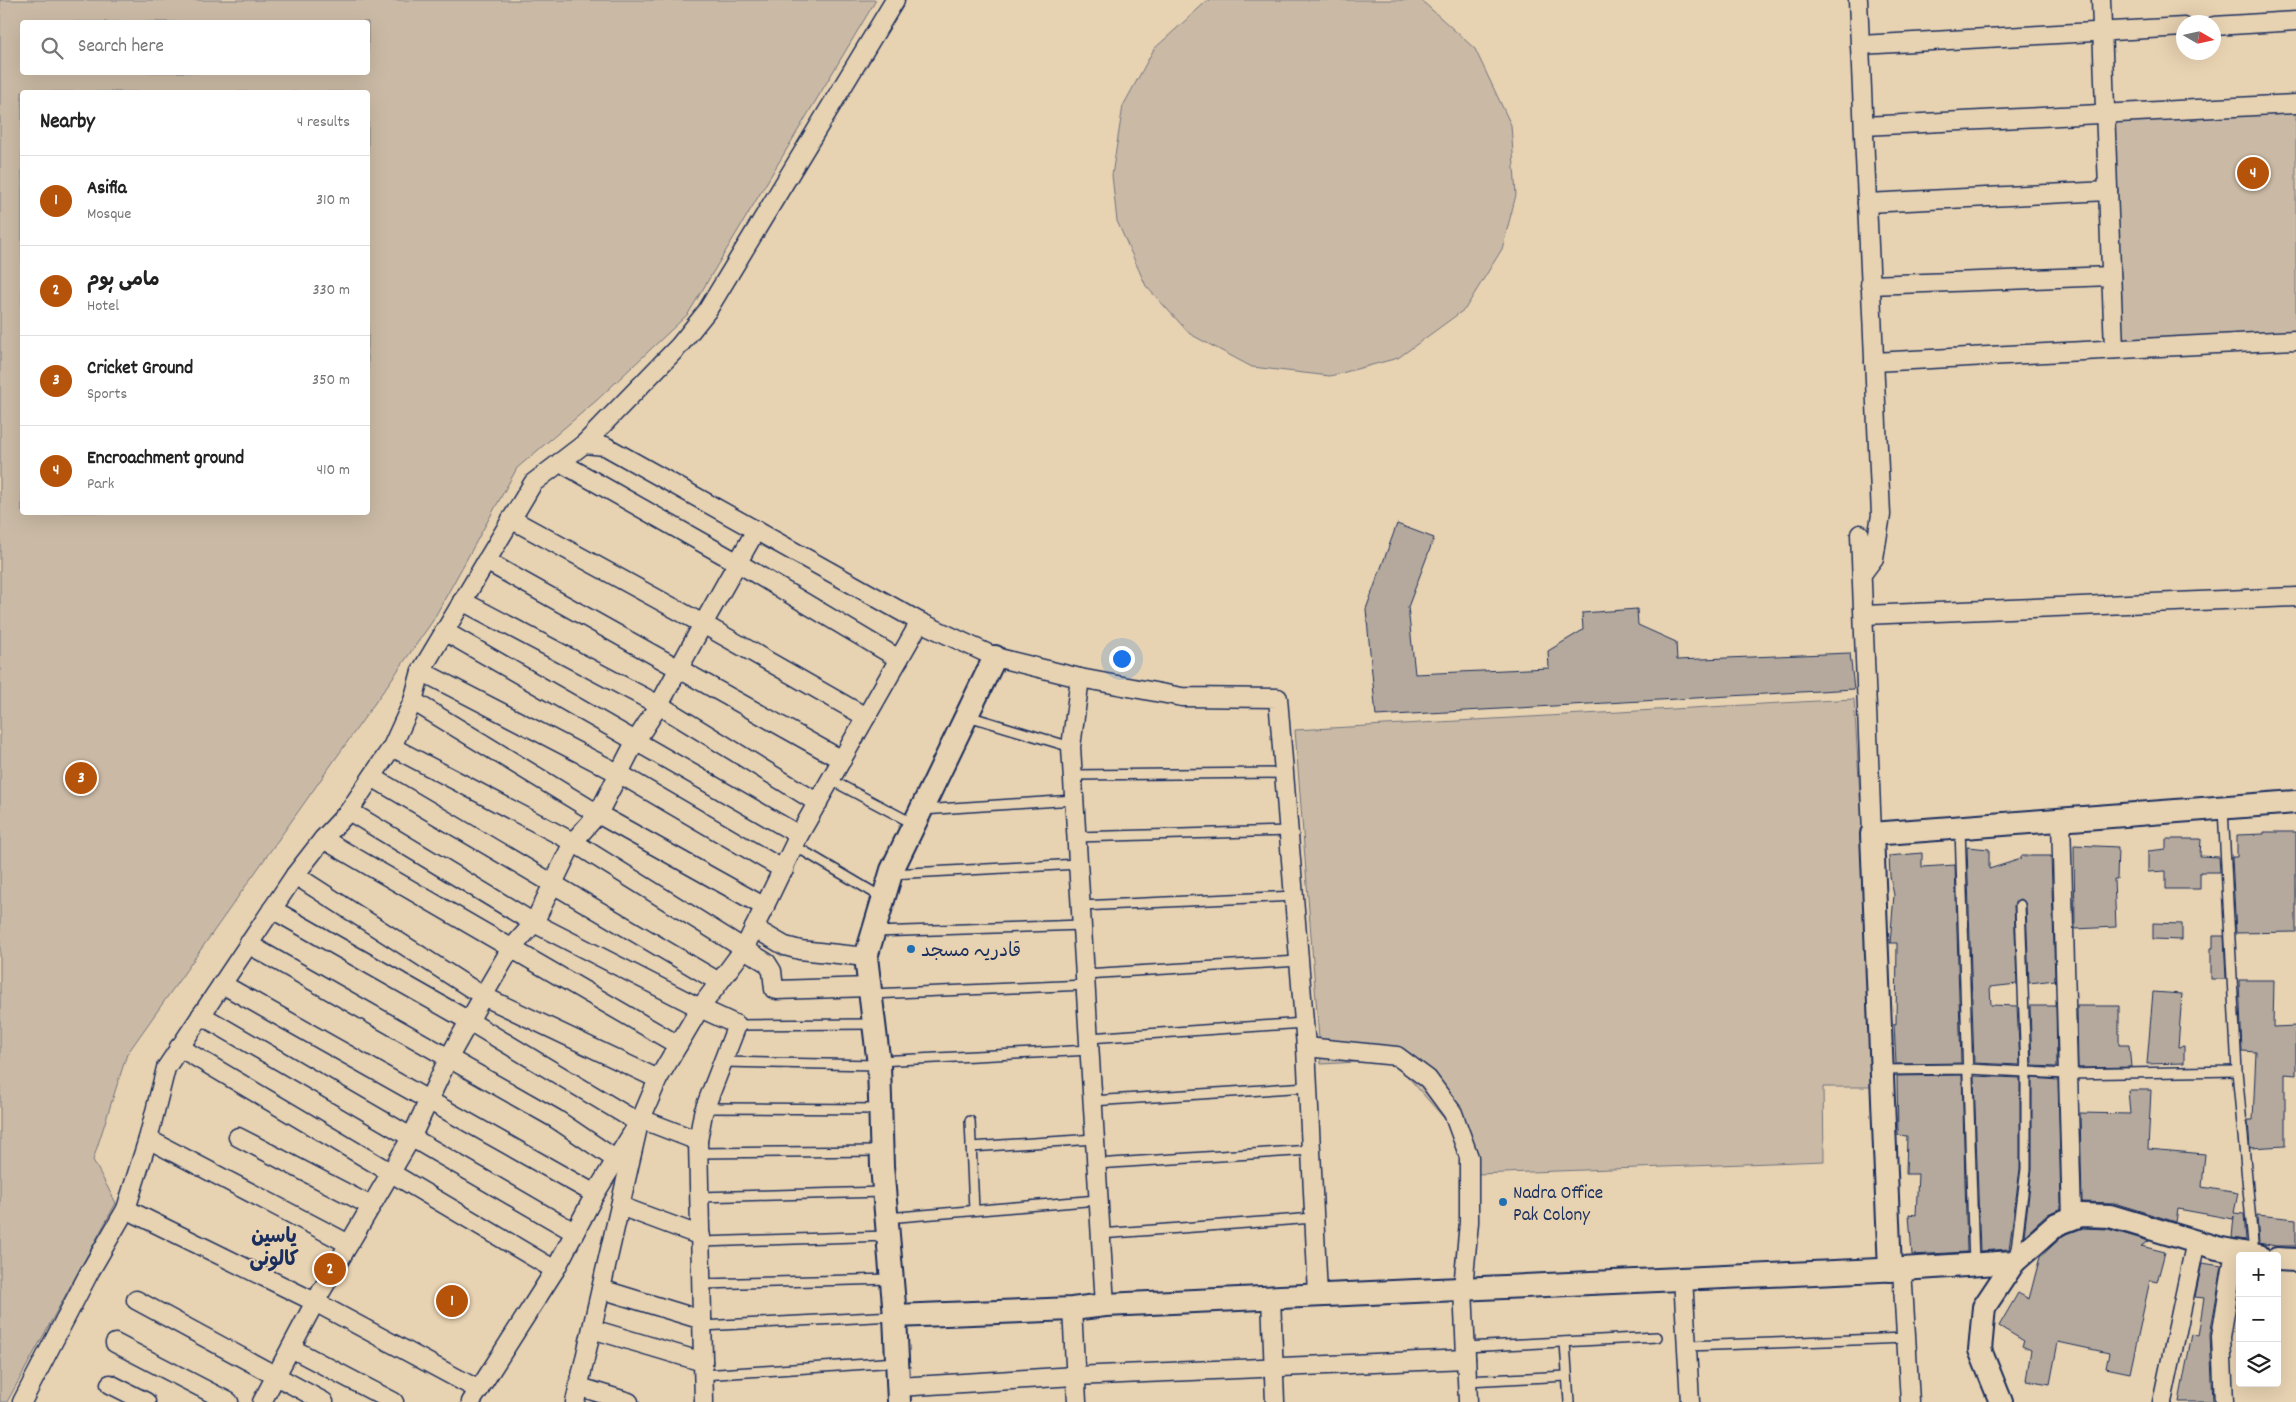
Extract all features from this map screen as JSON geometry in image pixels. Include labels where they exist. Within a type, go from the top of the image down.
[{"type":"street","points":[[22,1402],[89,1273],[126,1209],[148,1139],[166,1068],[295,875],[322,839],[349,811],[392,747],[413,701],[421,670],[533,483],[584,444],[679,346],[707,311],[895,0]]},
{"type":"street","points":[[1858,0],[1881,515],[1874,558],[1862,574]]},
{"type":"street","points":[[2101,0],[2114,349]]},
{"type":"street","points":[[2221,26],[2296,21]]},
{"type":"street","points":[[1860,45],[2176,28]]},
{"type":"street","points":[[1864,126],[2296,104]]},
{"type":"street","points":[[1867,203],[2108,191]]},
{"type":"street","points":[[1870,285],[2111,276]]},
{"type":"street","points":[[1874,362],[2296,340]]},
{"type":"street","points":[[584,444],[605,446],[920,622],[995,657],[1080,678],[1182,697],[1278,698],[1306,1047],[1318,1295]]},
{"type":"street","points":[[560,462],[738,563],[899,658]]},
{"type":"street","points":[[511,519],[703,624],[866,717]]},
{"type":"street","points":[[262,1402],[316,1302],[411,1138],[430,1101],[448,1059],[483,996],[510,950],[534,923],[573,842],[598,814],[635,742],[660,705],[678,669],[756,530]]},
{"type":"street","points":[[1860,534],[1882,1070],[1896,1269],[1906,1338],[1910,1402]]},
{"type":"street","points":[[486,561],[842,760]]},
{"type":"street","points":[[1864,615],[2296,597]]},
{"type":"street","points":[[462,601],[660,705],[818,803]]},
{"type":"street","points":[[629,1402],[577,1394],[640,1121],[658,1078],[700,1008],[744,949],[797,840],[920,622]]},
{"type":"street","points":[[444,631],[635,742],[797,840]]},
{"type":"street","points":[[995,657],[891,874],[866,957],[878,1063],[883,1192],[899,1395],[1075,1376],[1274,1367],[1466,1353]]},
{"type":"street","points":[[421,670],[620,774],[784,870]]},
{"type":"street","points":[[1080,678],[1071,747],[1105,1305]]},
{"type":"street","points":[[413,701],[598,814],[765,907]]},
{"type":"street","points":[[392,747],[573,842],[744,949],[770,967],[774,989],[870,990]]},
{"type":"street","points":[[372,777],[719,982]]},
{"type":"street","points":[[1872,834],[2296,802]]},
{"type":"street","points":[[349,811],[534,923],[737,1025],[705,1108],[698,1147],[704,1402]]},
{"type":"street","points":[[2061,820],[2072,1218]]},
{"type":"street","points":[[322,839],[510,950],[678,1045]]},
{"type":"street","points":[[295,875],[483,996],[658,1078]]},
{"type":"street","points":[[272,909],[470,1021],[640,1121],[698,1147]]},
{"type":"street","points":[[754,928],[785,946],[866,957]]},
{"type":"street","points":[[248,944],[556,1119],[616,1159]]},
{"type":"street","points":[[222,984],[595,1194]]},
{"type":"street","points":[[201,1015],[574,1232]]},
{"type":"street","points":[[180,1047],[555,1270]]},
{"type":"street","points":[[1306,1047],[1398,1056],[1428,1079],[1453,1113],[1469,1157],[1469,1222],[1463,1288],[1468,1402]]},
{"type":"street","points":[[126,1209],[316,1302],[475,1396],[555,1270],[595,1194],[640,1121]]},
{"type":"street","points":[[238,1137],[371,1206]]},
{"type":"street","points":[[148,1139],[349,1244]]},
{"type":"street","points":[[620,1206],[701,1239]]},
{"type":"street","points":[[2000,1402],[1980,1350],[1984,1307],[2014,1262],[2057,1224],[2081,1215],[2110,1216],[2196,1242],[2240,1252]]},
{"type":"street","points":[[2162,1402],[2196,1242]]},
{"type":"street","points":[[2281,1259],[2296,1260]]},
{"type":"street","points":[[894,1316],[1072,1309],[1105,1305],[2014,1262]]},
{"type":"street","points":[[1683,1278],[1690,1402]]},
{"type":"street","points":[[601,1289],[702,1323]]},
{"type":"street","points":[[2224,1402],[2221,1337],[2236,1293]]},
{"type":"street","points":[[1271,1297],[1275,1402]]},
{"type":"street","points":[[136,1300],[324,1402]]},
{"type":"street","points":[[1072,1309],[1077,1402]]},
{"type":"street","points":[[592,1329],[703,1368]]},
{"type":"street","points":[[115,1343],[229,1402]]},
{"type":"street","points":[[291,1348],[394,1402]]},
{"type":"street","points":[[110,1384],[146,1402]]},
{"type":"lane","points":[[967,715],[1071,747]]},
{"type":"lane","points":[[1073,775],[1284,773]]},
{"type":"lane","points":[[830,780],[918,817],[1074,800]]},
{"type":"lane","points":[[2223,808],[2249,1252]]},
{"type":"lane","points":[[1960,828],[1974,1265]]},
{"type":"lane","points":[[1076,837],[1289,831]]},
{"type":"lane","points":[[797,840],[884,898]]},
{"type":"lane","points":[[891,874],[1078,864]]},
{"type":"lane","points":[[1081,906],[1294,896]]},
{"type":"lane","points":[[2014,1262],[2026,1169],[2026,1071],[2020,905]]},
{"type":"lane","points":[[874,932],[1082,925]]},
{"type":"lane","points":[[870,990],[1085,980],[1299,961]]},
{"type":"lane","points":[[723,1062],[878,1063],[1304,1023]]},
{"type":"lane","points":[[737,1025],[874,1024]]},
{"type":"lane","points":[[1882,1070],[1969,1069],[2067,1074],[2237,1071]]},
{"type":"lane","points":[[1092,1101],[1308,1087]]},
{"type":"lane","points":[[705,1108],[879,1110]]},
{"type":"lane","points":[[970,1121],[974,1210]]},
{"type":"lane","points":[[972,1147],[1095,1139]]},
{"type":"lane","points":[[698,1147],[881,1151]]},
{"type":"lane","points":[[1096,1164],[1311,1150]]},
{"type":"lane","points":[[700,1197],[883,1192]]},
{"type":"lane","points":[[701,1239],[886,1227],[974,1210],[1098,1200]]},
{"type":"lane","points":[[1100,1234],[1314,1218]]},
{"type":"lane","points":[[701,1284],[891,1279]]},
{"type":"lane","points":[[702,1323],[894,1316]]},
{"type":"lane","points":[[1466,1353],[1565,1342],[1657,1337]]},
{"type":"lane","points":[[1687,1346],[1906,1338]]},
{"type":"lane","points":[[1565,1342],[1569,1402]]},
{"type":"lane","points":[[703,1368],[897,1362]]},
{"type":"lane","points":[[1467,1382],[1567,1376]]},
{"type":"shaded area","points":[[0,0],[876,0],[688,314],[597,400],[517,468],[432,622],[127,1054],[93,1160],[116,1203],[7,1402],[0,1402]]},
{"type":"shaded area","points":[[1208,0],[1421,0],[1475,49],[1511,125],[1516,195],[1502,249],[1465,309],[1398,358],[1330,376],[1252,367],[1190,334],[1146,286],[1117,221],[1112,175],[1123,106],[1154,49]]},
{"type":"shaded area","points":[[2296,104],[2296,340],[2114,349],[2105,115]]},
{"type":"shaded area","points":[[1854,699],[1878,1087],[1823,1087],[1824,1161],[1477,1174],[1444,1118],[1393,1060],[1321,1064],[1295,730]]},
{"type":"building","points":[[1397,524],[1434,538],[1408,607],[1415,674],[1549,668],[1548,651],[1583,630],[1582,613],[1637,609],[1638,625],[1676,642],[1677,660],[1850,653],[1854,689],[1376,716],[1366,609]]},
{"type":"building","points":[[2264,832],[2296,832],[2296,932],[2236,933],[2232,857],[2237,857],[2237,835],[2264,834]]},
{"type":"building","points":[[2166,839],[2201,839],[2200,856],[2219,857],[2220,872],[2200,872],[2200,889],[2166,889],[2166,871],[2148,872],[2148,851],[2166,849]]},
{"type":"building","points":[[2074,845],[2118,847],[2117,879],[2114,879],[2116,927],[2075,929]]},
{"type":"building","points":[[1967,847],[1989,849],[1989,869],[2021,859],[2021,856],[2051,856],[2055,980],[2029,983],[2026,905],[2023,900],[2019,899],[2014,905],[2017,984],[1990,987],[1991,1005],[2017,1006],[2020,1065],[1974,1063]]},
{"type":"building","points":[[1922,853],[1922,867],[1955,865],[1961,1063],[1896,1064],[1894,1024],[1896,1024],[1897,943],[1890,943],[1894,895],[1890,876],[1889,856]]},
{"type":"building","points":[[2153,923],[2182,924],[2182,940],[2153,939]]},
{"type":"building","points":[[2213,936],[2224,936],[2226,979],[2211,979]]},
{"type":"building","points":[[2239,980],[2274,980],[2273,1027],[2296,1026],[2296,1075],[2285,1074],[2285,1146],[2250,1148],[2248,1120],[2253,1120],[2256,1052],[2242,1051]]},
{"type":"building","points":[[2153,992],[2182,994],[2178,1047],[2184,1046],[2184,1063],[2147,1064]]},
{"type":"building","points":[[2030,1006],[2056,1006],[2057,1067],[2032,1066]]},
{"type":"building","points":[[2077,1006],[2119,1006],[2119,1045],[2129,1045],[2131,1067],[2078,1068]]},
{"type":"building","points":[[1962,1075],[1967,1252],[1912,1255],[1909,1214],[1916,1215],[1918,1174],[1906,1174],[1907,1136],[1898,1135],[1897,1076]]},
{"type":"building","points":[[1974,1076],[2020,1078],[2020,1169],[2009,1249],[1980,1251]]},
{"type":"building","points":[[2032,1078],[2058,1080],[2061,1208],[2048,1214],[2024,1236],[2032,1169]]},
{"type":"building","points":[[2128,1090],[2151,1090],[2148,1149],[2205,1154],[2202,1187],[2238,1193],[2234,1213],[2244,1214],[2246,1240],[2232,1238],[2234,1216],[2233,1219],[2178,1209],[2176,1222],[2114,1203],[2082,1202],[2080,1113],[2130,1114]]},
{"type":"building","points":[[2257,1215],[2296,1219],[2296,1246],[2276,1246],[2259,1243]]},
{"type":"building","points":[[2083,1228],[2108,1229],[2149,1241],[2141,1246],[2165,1252],[2157,1282],[2150,1280],[2130,1373],[2106,1368],[2109,1353],[2058,1342],[2050,1384],[2026,1380],[2031,1350],[2022,1346],[2024,1341],[1999,1326],[2018,1293],[2029,1299],[2040,1257],[2064,1235]]},
{"type":"building","points":[[2202,1263],[2222,1266],[2210,1335],[2213,1402],[2179,1402],[2192,1334],[2198,1336],[2204,1298],[2195,1297]]},
{"type":"place","name":"Encroachment ground","points":[[2253,173]]},
{"type":"place","name":"Cricket Ground","points":[[81,778]]},
{"type":"place","name":"قادریہ مسجد","points":[[911,949]]},
{"type":"place","name":"Nadra Office Pak Colony","points":[[1503,1202]]},
{"type":"place","name":"مامی ہوم","points":[[330,1269]]},
{"type":"place","name":"Asifia","points":[[452,1301]]},
{"type":"district","name":"یاسین کالونی","points":[[274,1246]]}]
